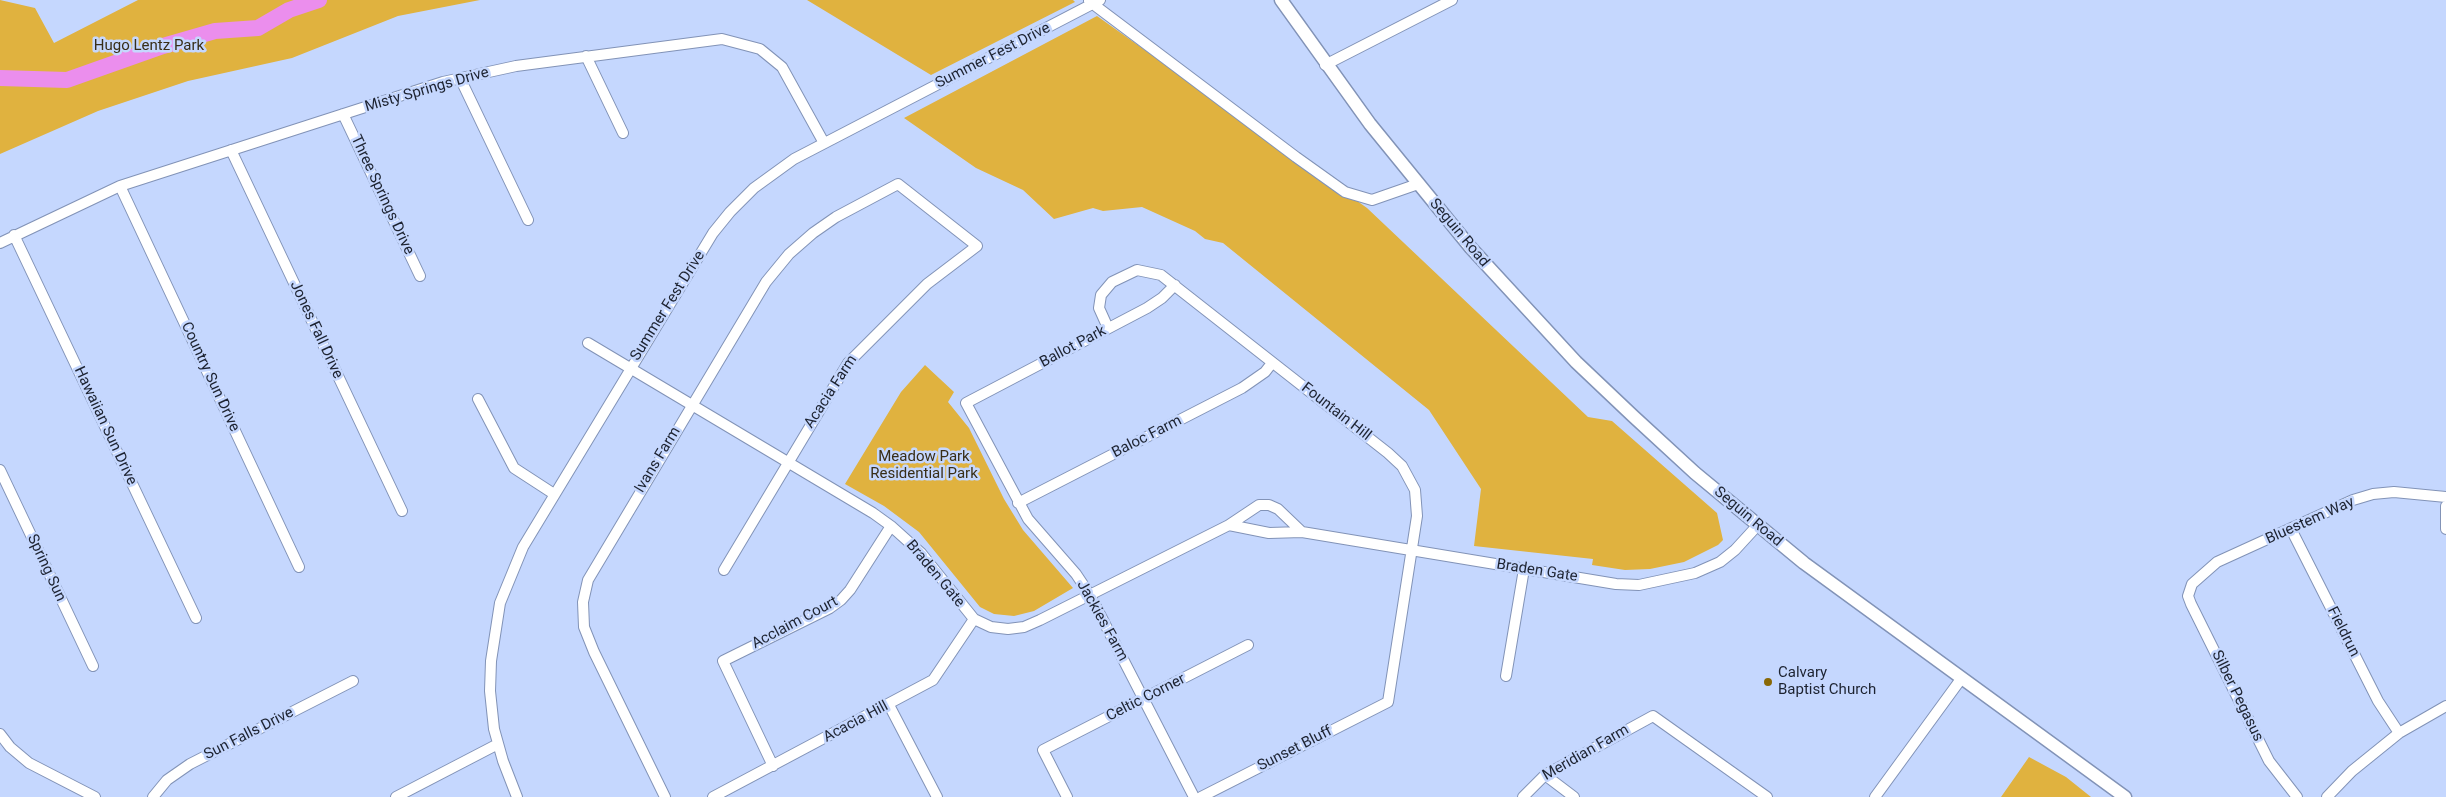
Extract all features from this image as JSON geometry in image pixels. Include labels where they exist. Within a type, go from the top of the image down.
[{"type":"main road","name":"Seguin Road","points":[[1280,0],[1326,65],[1418,184],[1478,256],[1576,362],[1695,473],[1757,526],[1961,679],[2124,797]]},
{"type":"street","points":[[1326,65],[1452,0]]},
{"type":"street","name":"Summer Fest Drive","points":[[517,797],[498,744],[490,691],[491,661],[500,603],[523,547],[713,233],[730,212],[754,188],[794,159],[1093,1]]},
{"type":"street","name":"Seguin Road","points":[[1093,1],[1296,157],[1345,192],[1372,200],[1418,184]]},
{"type":"street","name":"Misty Springs Drive","points":[[0,243],[120,186],[460,78],[516,66],[722,39],[760,49],[782,66],[824,143]]},
{"type":"street","points":[[586,56],[623,133]]},
{"type":"street","points":[[460,78],[528,220]]},
{"type":"street","name":"Three Springs Drive","points":[[343,114],[420,276]]},
{"type":"street","name":"Jones Fall Drive","points":[[231,150],[402,511]]},
{"type":"street","name":"Ivans Farm","points":[[665,797],[594,652],[584,627],[583,602],[588,580],[600,557],[766,282],[789,254],[836,217],[898,184],[977,246]]},
{"type":"street","name":"Country Sun Drive","points":[[120,186],[299,567]]},
{"type":"street","name":"Hawaiian Sun Drive","points":[[14,235],[196,618]]},
{"type":"street","name":"Acacia Farm","points":[[724,570],[848,362],[927,284],[977,246]]},
{"type":"street","name":"Fountain Hill","points":[[1108,328],[1099,308],[1102,295],[1112,282],[1137,270],[1162,275],[1402,466],[1413,484],[1417,502],[1388,702]]},
{"type":"street","name":"Ballot Park","points":[[966,403],[1155,303],[1175,285]]},
{"type":"street","name":"Braden Gate","points":[[588,343],[692,404],[891,526],[921,553],[974,619],[991,627],[1008,629],[1024,627],[1229,525],[1259,505],[1268,505],[1278,509],[1302,532]]},
{"type":"street","name":"Baloc Farm","points":[[1018,503],[1242,388],[1265,372],[1272,363]]},
{"type":"street","points":[[478,399],[514,468],[554,494]]},
{"type":"street","name":"Jackies Farm","points":[[966,403],[1028,519],[1076,574],[1090,595],[1194,797]]},
{"type":"street","name":"Spring Sun","points":[[0,470],[93,666]]},
{"type":"street","name":"Bluestem Way","points":[[2189,590],[2199,576],[2217,562],[2337,507],[2373,494],[2394,492],[2446,497]]},
{"type":"street","points":[[2446,506],[2446,529]]},
{"type":"street","name":"Braden Gate","points":[[1229,525],[1269,533],[1302,532],[1616,584],[1639,585],[1695,573],[1720,562],[1735,550],[1757,526]]},
{"type":"street","name":"Acclaim Court","points":[[773,766],[724,660],[830,608],[841,600],[850,590],[891,526]]},
{"type":"street","name":"Fieldrun","points":[[2291,529],[2378,701],[2399,733]]},
{"type":"street","points":[[1506,676],[1524,569]]},
{"type":"street","name":"Silber Pegasus","points":[[2189,590],[2191,604],[2269,761],[2297,797]]},
{"type":"street","name":"Acacia Hill","points":[[713,797],[933,680],[974,619]]},
{"type":"street","name":"Celtic Corner","points":[[1067,797],[1043,750],[1248,645]]},
{"type":"street","points":[[1875,797],[1961,679]]},
{"type":"street","name":"Sun Falls Drive","points":[[153,797],[167,780],[190,764],[353,681]]},
{"type":"street","name":"Sunset Bluff","points":[[1201,797],[1388,702]]},
{"type":"street","points":[[889,705],[937,797]]},
{"type":"street","points":[[2327,797],[2352,771],[2399,733],[2446,706]]},
{"type":"street","name":"Meridian Farm","points":[[1523,797],[1545,774],[1653,716],[1767,797]]},
{"type":"street","points":[[0,734],[10,747],[29,762],[95,797]]},
{"type":"street","points":[[396,797],[498,744]]},
{"type":"street","points":[[1545,774],[1574,797]]},
{"type":"green space","name":"Hugo Lentz Park","points":[[0,0],[35,8],[54,43],[138,0],[480,0],[398,16],[292,58],[188,81],[98,111],[0,154]]},
{"type":"green space","points":[[807,0],[1073,0],[1075,2],[931,75]]},
{"type":"green space","points":[[1097,16],[1367,208],[1588,417],[1612,421],[1717,513],[1723,540],[1718,545],[1684,562],[1650,569],[1625,570],[1592,565],[1593,559],[1474,546],[1481,489],[1429,410],[1223,243],[1205,239],[1195,231],[1142,207],[1103,211],[1093,208],[1054,219],[1023,190],[976,168],[904,118]]},
{"type":"green space","name":"Meadow Park Residential Park","points":[[925,365],[954,392],[948,402],[969,428],[1004,499],[1023,530],[1073,588],[1034,611],[1014,616],[994,614],[980,607],[919,532],[884,506],[845,484],[901,392]]},
{"type":"green space","points":[[2029,757],[2066,777],[2091,797],[2001,797]]},
{"type":"waterway","points":[[0,78],[67,80],[163,46],[215,31],[258,28],[289,10],[319,0]]},
{"type":"place","name":"Calvary Baptist Church","points":[[1768,682]]}]
